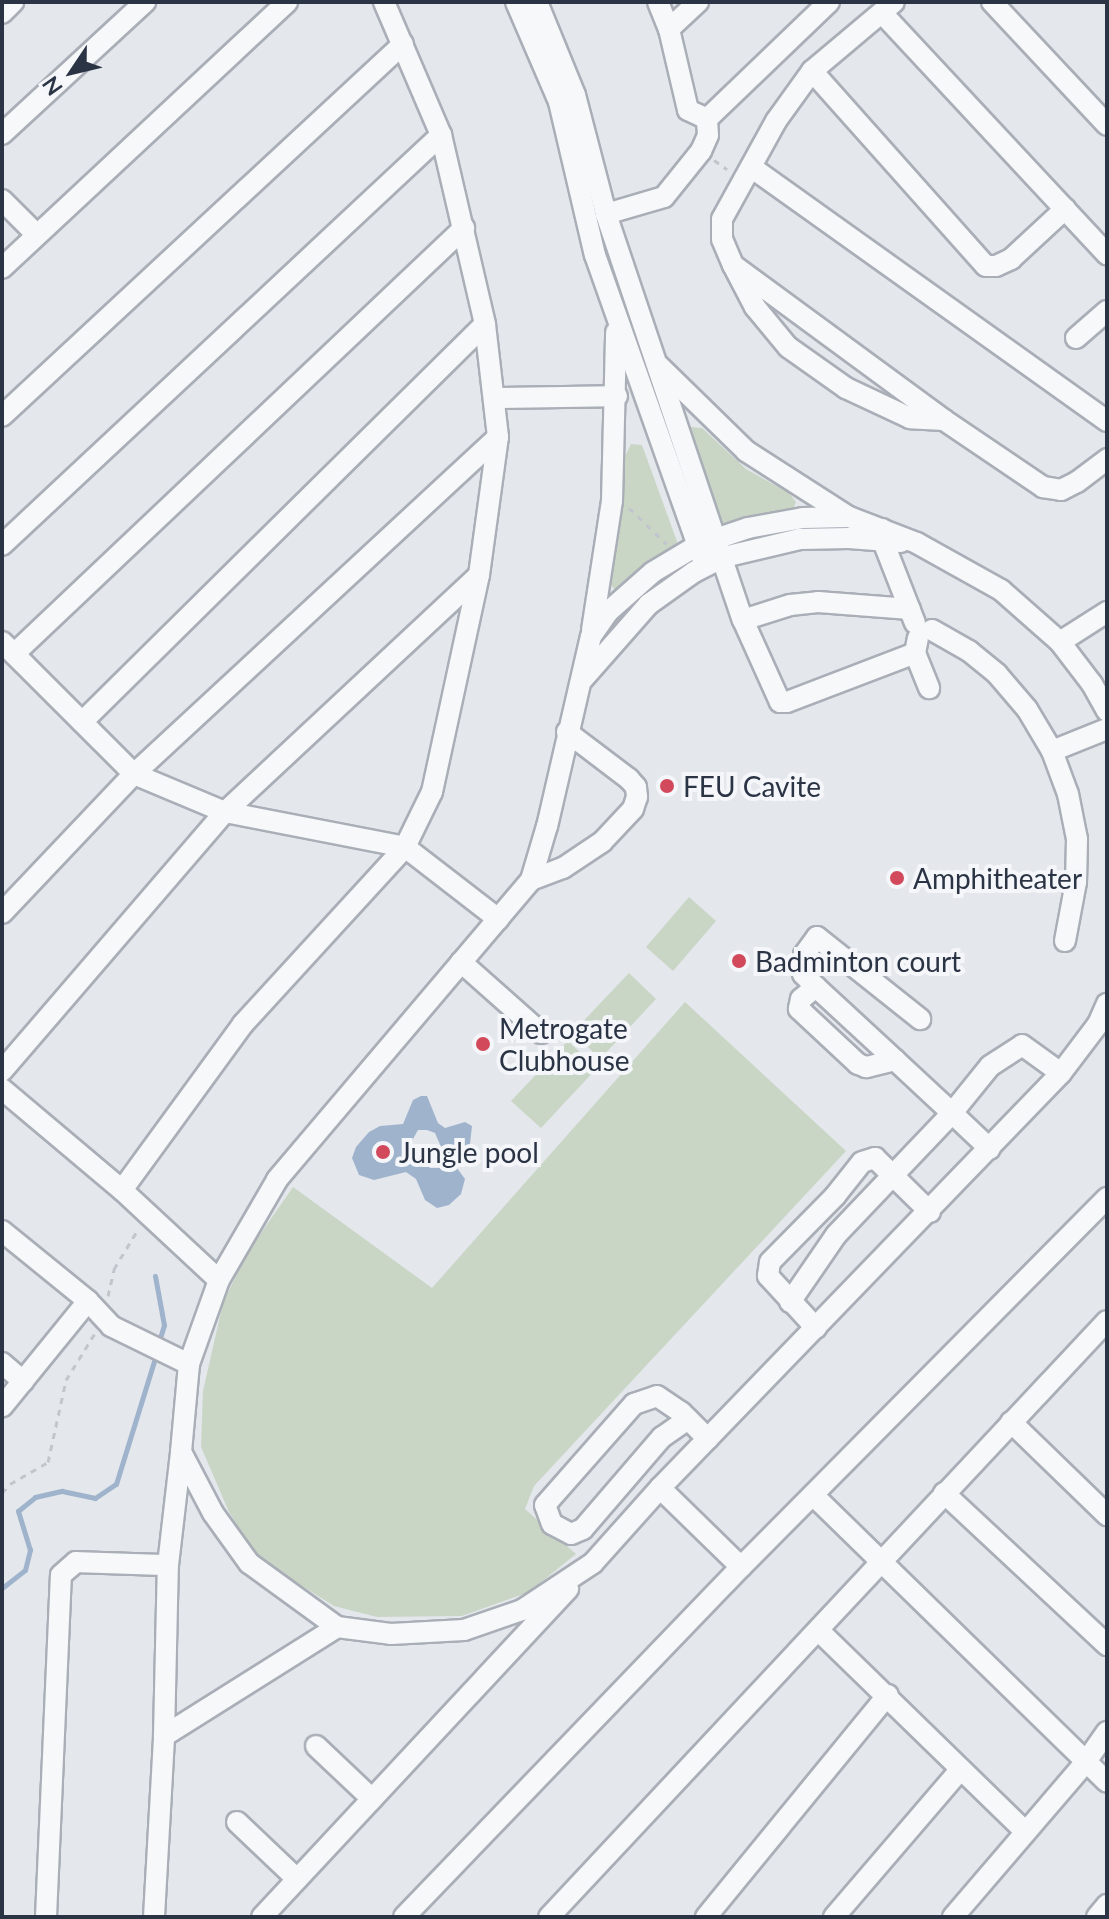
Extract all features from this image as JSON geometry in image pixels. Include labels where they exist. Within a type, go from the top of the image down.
[{"type":"street","points":[[2,13],[13,2]]},
{"type":"street","points":[[2,134],[145,2]]},
{"type":"street","points":[[2,268],[287,2]]},
{"type":"street","points":[[122,1190],[243,1024],[405,847],[432,792],[479,575],[498,437],[485,324],[441,135],[384,2]]},
{"type":"street","points":[[516,2],[559,102],[595,255],[616,316],[715,561],[780,702],[787,702],[918,630]]},
{"type":"street","points":[[537,2],[575,95],[606,214],[707,541]]},
{"type":"street","points":[[658,2],[669,29],[688,110],[707,119]]},
{"type":"street","points":[[669,29],[698,2]]},
{"type":"street","points":[[606,214],[664,197],[701,151],[708,135],[707,119],[829,2]]},
{"type":"street","points":[[992,2],[1107,125]]},
{"type":"street","points":[[944,420],[910,418],[897,412],[846,388],[788,347],[755,307],[722,239],[722,219],[776,121],[812,71],[888,8],[1107,254]]},
{"type":"street","points":[[2,416],[403,44]]},
{"type":"street","points":[[812,71],[986,266],[996,266],[1011,259],[1065,209]]},
{"type":"street","points":[[2,545],[441,135]]},
{"type":"street","points":[[748,174],[1107,421]]},
{"type":"street","points":[[2,200],[37,235]]},
{"type":"street","points":[[464,228],[8,648],[134,774],[225,812],[405,847],[498,919]]},
{"type":"street","points":[[733,265],[944,420],[1043,487],[1061,490],[1107,459]]},
{"type":"street","points":[[1076,338],[1107,311]]},
{"type":"street","points":[[154,1917],[164,1736],[168,1565],[189,1364],[219,1280],[277,1180],[531,880],[547,826],[591,636],[612,501],[617,396],[616,316]]},
{"type":"street","points":[[82,722],[485,324]]},
{"type":"street","points":[[653,359],[746,451],[849,517],[883,535],[917,543],[1001,590],[1060,642],[1092,684],[1107,711]]},
{"type":"street","points":[[494,398],[617,396]]},
{"type":"street","points":[[2,913],[134,774],[498,437]]},
{"type":"street","points":[[591,636],[629,592],[707,541],[803,518],[849,517]]},
{"type":"street","points":[[580,682],[649,604],[715,561],[800,539],[883,535]]},
{"type":"street","points":[[883,535],[918,630],[929,688]]},
{"type":"street","points":[[2,1071],[225,812],[479,575]]},
{"type":"street","points":[[743,620],[790,605],[818,602],[918,630],[969,651],[997,674],[1027,709],[1052,751],[1068,794],[1077,839],[1076,882],[1065,941]]},
{"type":"street","points":[[1060,642],[1107,612]]},
{"type":"street","points":[[1052,751],[1107,729]]},
{"type":"street","points":[[531,880],[563,868],[602,842],[633,809],[637,797],[636,787],[629,779],[567,732]]},
{"type":"street","points":[[920,1019],[817,937],[804,955],[803,974],[990,1149]]},
{"type":"street","points":[[461,962],[541,1033]]},
{"type":"street","points":[[262,1917],[660,1488],[1061,1073],[1103,1026],[1107,1004]]},
{"type":"street","points":[[790,1302],[836,1235],[952,1113],[990,1066],[1022,1045],[1061,1073]]},
{"type":"street","points":[[2,1089],[122,1190],[219,1280]]},
{"type":"street","points":[[816,1328],[768,1276],[770,1262],[835,1196],[862,1162],[875,1158],[930,1212]]},
{"type":"street","points":[[404,1917],[741,1567],[1107,1198]]},
{"type":"street","points":[[2,1231],[88,1301],[107,1323],[189,1364]]},
{"type":"street","points":[[2,1407],[88,1301]]},
{"type":"street","points":[[549,1917],[881,1559],[1011,1422],[1104,1331]]},
{"type":"street","points":[[2,1363],[23,1381]]},
{"type":"street","points":[[688,1419],[662,1437],[583,1529],[571,1534],[552,1524],[545,1505],[634,1404],[657,1396],[688,1419],[708,1439]]},
{"type":"street","points":[[1011,1422],[1107,1515]]},
{"type":"street","points":[[181,1452],[213,1513],[249,1563],[337,1627],[391,1634],[464,1630],[522,1610],[593,1563]]},
{"type":"street","points":[[660,1488],[741,1567]]},
{"type":"street","points":[[944,1493],[1107,1645]]},
{"type":"street","points":[[814,1496],[1107,1782]]},
{"type":"street","points":[[46,1917],[61,1575],[76,1562],[168,1565]]},
{"type":"street","points":[[164,1736],[337,1627]]},
{"type":"street","points":[[818,1630],[1024,1830]]},
{"type":"street","points":[[706,1917],[888,1695]]},
{"type":"street","points":[[953,1917],[1024,1830],[1085,1763],[1107,1732]]},
{"type":"street","points":[[316,1746],[372,1799]]},
{"type":"street","points":[[834,1917],[960,1770]]},
{"type":"street","points":[[237,1822],[297,1879]]},
{"type":"street","points":[[1097,1917],[1107,1905]]},
{"type":"path","points":[[701,151],[748,174]]},
{"type":"path","points":[[622,501],[674,551]]},
{"type":"path","points":[[2,1493],[10,1484],[48,1462],[66,1380],[107,1323],[114,1269],[148,1214]]},
{"type":"green space","points":[[691,427],[702,428],[746,469],[789,493],[796,502],[792,512],[716,525],[684,435]]},
{"type":"green space","points":[[631,444],[642,445],[679,547],[618,593],[609,583],[625,456]]},
{"type":"green space","points":[[689,897],[716,921],[673,971],[646,947]]},
{"type":"green space","points":[[629,973],[656,999],[600,1059],[573,1032]]},
{"type":"green space","points":[[685,1002],[846,1151],[534,1486],[525,1509],[576,1554],[529,1592],[462,1616],[377,1617],[334,1606],[256,1557],[229,1512],[201,1447],[203,1391],[223,1303],[247,1253],[293,1187],[432,1288]]},
{"type":"green space","points":[[568,1041],[597,1068],[541,1128],[511,1101]]},
{"type":"water","name":"Jungle pool","points":[[427,1096],[438,1123],[445,1128],[465,1122],[472,1126],[470,1144],[452,1158],[445,1156],[435,1133],[427,1130],[418,1130],[408,1148],[430,1168],[457,1168],[465,1179],[461,1194],[449,1205],[437,1208],[425,1200],[416,1179],[406,1172],[374,1180],[359,1175],[352,1158],[356,1147],[369,1132],[380,1126],[403,1124],[413,1100]]},
{"type":"waterway","points":[[155,1276],[164,1325],[158,1345]]},
{"type":"waterway","points":[[2,1588],[25,1570],[30,1550],[18,1511],[35,1497],[62,1491],[95,1498],[116,1484],[156,1355]]},
{"type":"place","name":"FEU Cavite","points":[[667,786]]},
{"type":"place","name":"Amphitheater","points":[[897,878]]},
{"type":"place","name":"Badminton court","points":[[739,961]]},
{"type":"place","name":"Metrogate Clubhouse","points":[[483,1044]]},
{"type":"place","name":"Jungle pool","points":[[383,1152]]}]
